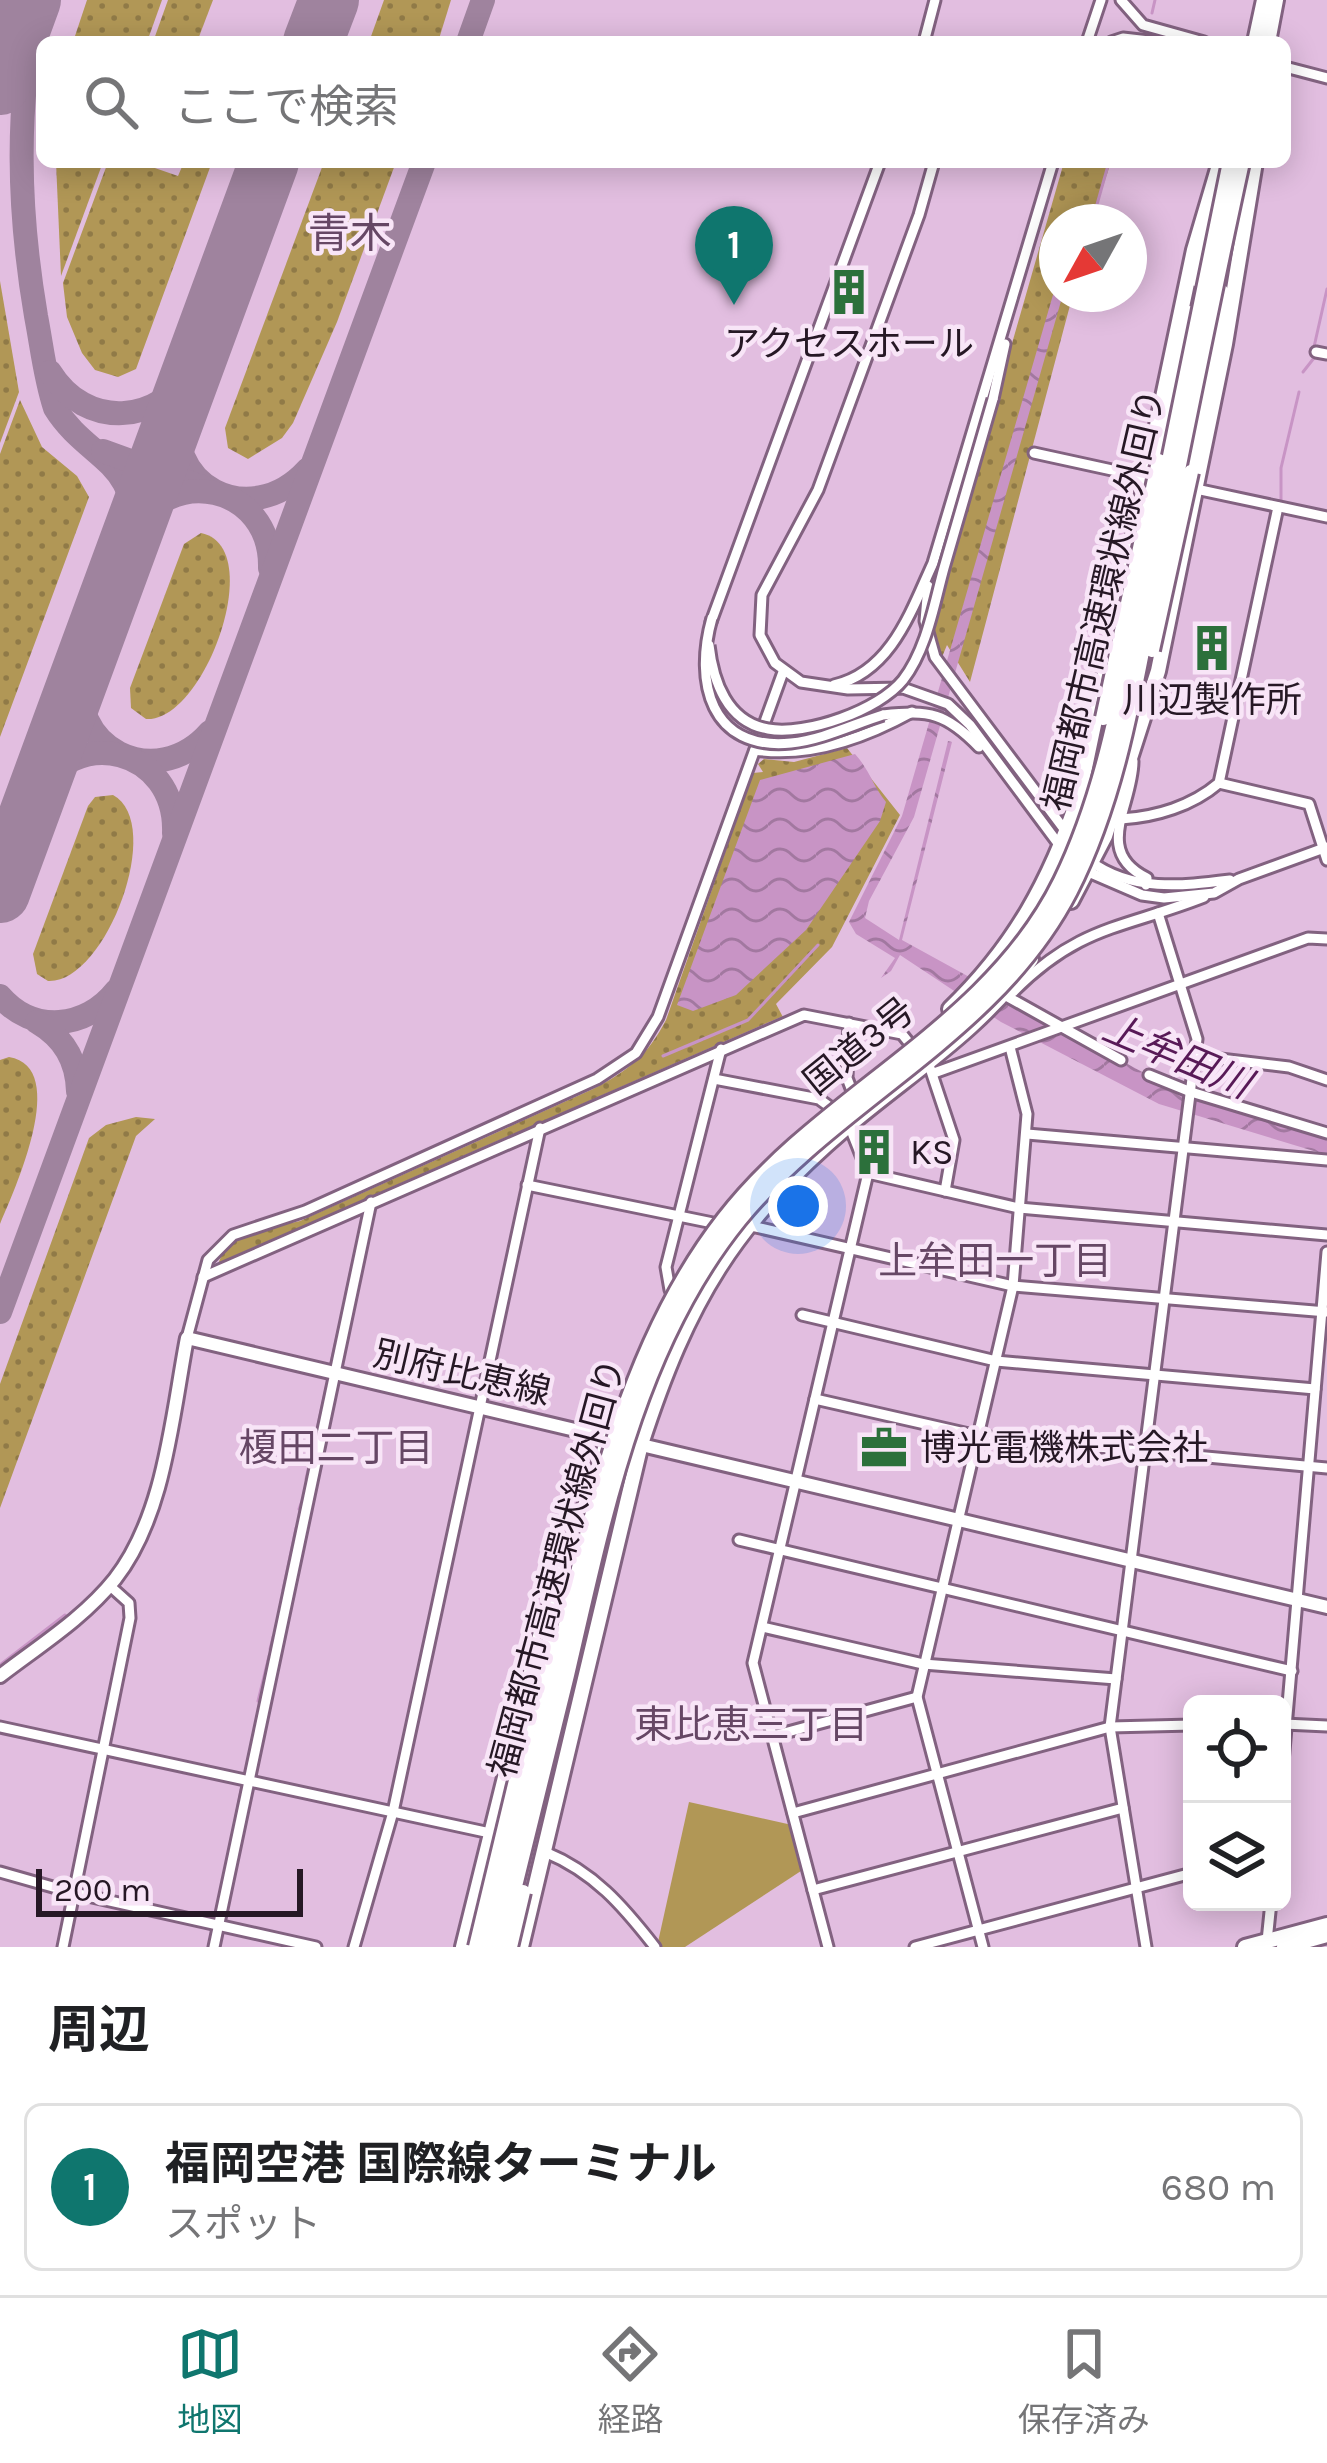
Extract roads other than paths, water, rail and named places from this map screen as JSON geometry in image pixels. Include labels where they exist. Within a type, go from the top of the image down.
[{"type":"highway","points":[[1253,36],[1260,0]]},
{"type":"highway","points":[[1272,36],[1280,0]]},
{"type":"highway","name":"国道3号","points":[[463,1947],[540,1636],[608,1438],[670,1290],[713,1223],[774,1156],[910,1044],[977,981],[1020,926],[1064,842],[1084,778],[1194,250],[1229,168]]},
{"type":"highway","points":[[1084,778],[1092,767],[1159,461],[1159,427],[1185,309],[1230,168]]},
{"type":"highway","points":[[1147,693],[1191,472],[1230,168]]},
{"type":"highway","name":"福岡都市高速環状線外回り","points":[[488,1947],[604,1483],[661,1320],[693,1262],[763,1175],[970,1002],[1021,944],[1053,896],[1078,843],[1117,736],[1230,168]]},
{"type":"highway","name":"国道3号","points":[[521,1947],[641,1444],[666,1370],[695,1306],[747,1225],[849,1125],[930,1068],[1006,997],[1090,868],[1133,755],[1147,693],[1158,671],[1254,168]]},
{"type":"highway","points":[[500,1947],[614,1488],[648,1384],[685,1301],[724,1240],[771,1184],[980,1009],[1030,952],[1064,902],[1090,846],[1117,736]]},
{"type":"highway","points":[[509,1947],[597,1579],[619,1529]]},
{"type":"highway","points":[[476,1947],[550,1639],[554,1602]]},
{"type":"highway","points":[[1246,1947],[1327,1925]]},
{"type":"highway","points":[[1284,1947],[1327,1935]]},
{"type":"main road","name":"別府比恵線","points":[[187,1338],[1327,1606]]},
{"type":"main road","points":[[0,1676],[109,1586],[141,1536],[165,1449],[187,1338]]},
{"type":"street","points":[[927,36],[936,0]]},
{"type":"street","points":[[1089,36],[1098,0]]},
{"type":"street","points":[[1122,1],[1143,25],[1182,36]]},
{"type":"street","points":[[1291,69],[1327,78]]},
{"type":"street","points":[[878,168],[712,618],[702,659],[703,679],[715,709],[736,729],[763,741],[792,743],[883,715],[912,712],[952,722],[985,751]]},
{"type":"street","points":[[932,168],[820,485],[762,595],[760,635],[769,655],[801,682],[822,687],[903,688],[930,694],[955,709],[985,751],[1090,868],[1142,895],[1164,898],[1214,893]]},
{"type":"street","points":[[1051,168],[933,563],[925,622],[935,657],[1064,842]]},
{"type":"street","points":[[712,618],[710,645],[720,692],[750,724],[798,729],[863,710],[890,694],[910,669],[927,631],[993,399],[1011,309]]},
{"type":"street","points":[[1034,453],[1144,477]]},
{"type":"street","points":[[1196,489],[1327,517]]},
{"type":"street","points":[[1121,819],[1143,819],[1203,797],[1219,783],[1278,507]]},
{"type":"street","points":[[822,687],[848,682],[882,658],[910,616],[933,563]]},
{"type":"street","points":[[187,1338],[212,1254],[242,1230],[305,1211],[597,1079],[636,1053],[658,1017],[784,672]]},
{"type":"street","points":[[755,749],[780,754],[815,750],[912,712]]},
{"type":"street","points":[[1133,755],[1133,776],[1117,842],[1130,868],[1147,878],[1146,885]]},
{"type":"street","points":[[1090,868],[1146,885],[1194,885],[1239,879],[1326,852],[1309,804],[1219,783]]},
{"type":"street","points":[[1121,1060],[1006,997],[1076,941],[1214,893],[1239,879]]},
{"type":"street","points":[[1146,1947],[1110,1726],[1197,1039],[1158,913]]},
{"type":"street","points":[[945,1191],[954,1140],[930,1068],[1036,1039],[1308,938],[1327,939]]},
{"type":"street","points":[[203,1275],[804,1015],[902,1034],[910,1044]]},
{"type":"street","points":[[849,1024],[847,1078],[852,1090]]},
{"type":"street","points":[[983,1947],[917,1697],[1013,1286],[1027,1134],[1025,1096],[1010,1046]]},
{"type":"street","points":[[670,1290],[666,1267],[722,1049]]},
{"type":"street","points":[[1195,1056],[1289,1067],[1327,1081]]},
{"type":"street","points":[[1149,1075],[1191,1094],[1327,1133]]},
{"type":"street","points":[[714,1079],[819,1099],[830,1106]]},
{"type":"street","points":[[828,1947],[753,1663],[868,1173],[849,1125]]},
{"type":"street","points":[[354,1947],[393,1812],[540,1128]]},
{"type":"street","points":[[1027,1134],[1327,1160]]},
{"type":"street","points":[[868,1173],[1019,1208],[1327,1235]]},
{"type":"street","points":[[527,1185],[713,1223]]},
{"type":"street","points":[[214,1947],[371,1202]]},
{"type":"street","points":[[747,1225],[1013,1286],[1324,1312]]},
{"type":"street","points":[[1288,1695],[1327,1252]]},
{"type":"street","points":[[802,1315],[996,1361],[1315,1389]]},
{"type":"street","points":[[815,1399],[978,1436],[1327,1468]]},
{"type":"street","points":[[739,1540],[1292,1671]]},
{"type":"street","points":[[63,1947],[131,1610],[124,1597],[109,1586]]},
{"type":"street","points":[[762,1627],[923,1664],[1116,1679]]},
{"type":"street","points":[[773,1736],[917,1697]]},
{"type":"street","points":[[1291,1724],[1327,1726]]},
{"type":"street","points":[[794,1813],[1110,1726],[1183,1725]]},
{"type":"street","points":[[0,1727],[490,1833]]},
{"type":"street","points":[[813,1890],[1123,1808]]},
{"type":"street","points":[[545,1852],[581,1870],[612,1894],[655,1947]]},
{"type":"street","points":[[0,1872],[316,1947]]},
{"type":"street","points":[[915,1947],[1183,1876]]},
{"type":"street","points":[[1267,1941],[1270,1911]]},
{"type":"water","points":[[1048,312],[1058,312],[914,817],[869,901],[865,918],[899,940],[948,741],[952,742],[902,940],[1155,1079],[1327,1137],[1327,1155],[1159,1104],[1001,1022],[900,955],[881,978],[895,958],[856,934],[849,922],[902,816]]},
{"type":"water","points":[[855,754],[886,802],[880,821],[806,930],[736,995],[693,1011],[677,1005],[760,780]]},
{"type":"waterway","points":[[1152,13],[1155,0]]},
{"type":"waterway","points":[[1097,204],[1107,168]]},
{"type":"waterway","points":[[1314,347],[1327,289]]},
{"type":"waterway","points":[[1303,372],[1314,358]]},
{"type":"waterway","points":[[1281,501],[1281,468],[1299,392]]},
{"type":"waterway","points":[[663,1056],[748,1020],[818,945]]},
{"type":"waterway","points":[[224,1262],[782,1018]]},
{"type":"waterway","points":[[346,1293],[363,1215]]},
{"type":"waterway","points":[[331,1363],[339,1327]]},
{"type":"waterway","points":[[306,1479],[327,1384]]},
{"type":"waterway","points":[[299,1509],[302,1501]]},
{"type":"waterway","points":[[283,1590],[296,1528]]},
{"type":"waterway","points":[[0,1665],[65,1615]]},
{"type":"waterway","points":[[270,1649],[273,1637]]},
{"type":"waterway","points":[[258,1701],[269,1656]]},
{"type":"waterway","points":[[229,1853],[241,1790]]},
{"type":"waterway","points":[[213,1921],[219,1902]]},
{"type":"waterway","points":[[221,1938],[222,1933]]},
{"type":"waterway","points":[[219,1947],[220,1942]]},
{"type":"place","name":"アクセスホール","points":[[849,292]]},
{"type":"place","name":"福岡空港 国際線ターミナル","points":[[734,305]]},
{"type":"place","name":"川辺製作所","points":[[1212,648]]},
{"type":"place","name":"KS","points":[[874,1152]]},
{"type":"place","name":"博光電機株式会社","points":[[884,1448]]},
{"type":"district","name":"青木","points":[[350,234]]},
{"type":"district","name":"上牟田一丁目","points":[[995,1261]]},
{"type":"district","name":"榎田二丁目","points":[[336,1448]]},
{"type":"district","name":"東比恵三丁目","points":[[751,1725]]},
{"type":"water label","name":"上牟田川","points":[[1177,1056]]}]
